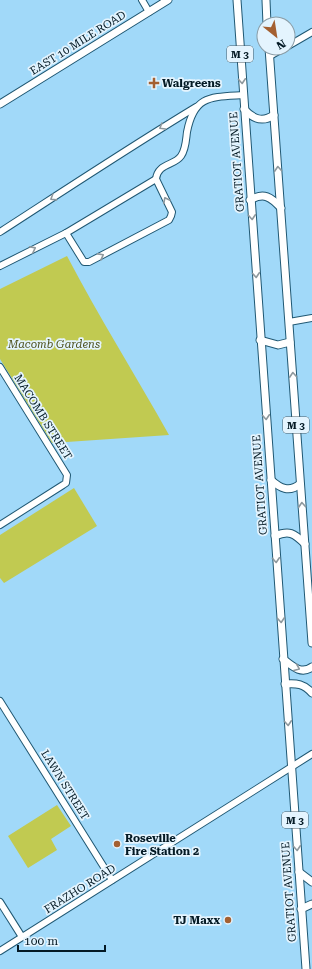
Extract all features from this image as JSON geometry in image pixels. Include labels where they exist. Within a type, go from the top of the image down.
[{"type":"main road","name":"EAST 10 MILE ROAD","points":[[0,104],[168,0]]},
{"type":"main road","name":"GRATIOT AVENUE","points":[[236,0],[306,969]]},
{"type":"main road","points":[[266,0],[267,16]]},
{"type":"main road","name":"M 3","points":[[270,56],[312,643]]},
{"type":"main road","points":[[244,109],[251,116],[259,120],[267,119],[274,115]]},
{"type":"main road","points":[[250,200],[263,196],[274,201],[281,208]]},
{"type":"main road","points":[[260,340],[278,345],[290,342]]},
{"type":"main road","points":[[271,480],[285,489],[293,489],[300,484]]},
{"type":"main road","points":[[275,536],[288,532],[298,537],[305,544]]},
{"type":"main road","points":[[283,659],[301,670],[307,670],[312,667]]},
{"type":"main road","points":[[285,684],[299,684],[312,693]]},
{"type":"main road","points":[[298,872],[312,882]]},
{"type":"main road","points":[[301,909],[312,904]]},
{"type":"street","points":[[142,0],[150,12]]},
{"type":"street","points":[[296,41],[312,32]]},
{"type":"street","points":[[0,232],[143,139],[196,107],[204,100],[216,96],[243,95]]},
{"type":"street","points":[[66,233],[84,262],[89,262],[168,220],[172,212],[156,180],[158,172],[163,167],[181,157],[188,126],[196,107]]},
{"type":"street","points":[[0,266],[66,233],[156,180]]},
{"type":"street","points":[[289,322],[312,318]]},
{"type":"street","name":"MACOMB STREET","points":[[0,367],[67,475],[66,483],[63,486],[0,525]]},
{"type":"street","name":"LAWN STREET","points":[[0,701],[112,880]]},
{"type":"street","name":"FRAZHO ROAD","points":[[0,951],[312,754]]},
{"type":"street","points":[[0,902],[22,938]]},
{"type":"green space","name":"Macomb Gardens","points":[[67,256],[169,435],[52,443],[0,359],[0,289]]},
{"type":"green space","points":[[74,488],[97,526],[4,583],[0,578],[0,535]]},
{"type":"green space","points":[[57,805],[71,826],[51,839],[57,850],[28,868],[8,836]]},
{"type":"place","name":"Walgreens","points":[[154,83]]},
{"type":"place","name":"Roseville Fire Station 2","points":[[117,844]]},
{"type":"place","name":"TJ Maxx","points":[[228,920]]}]
